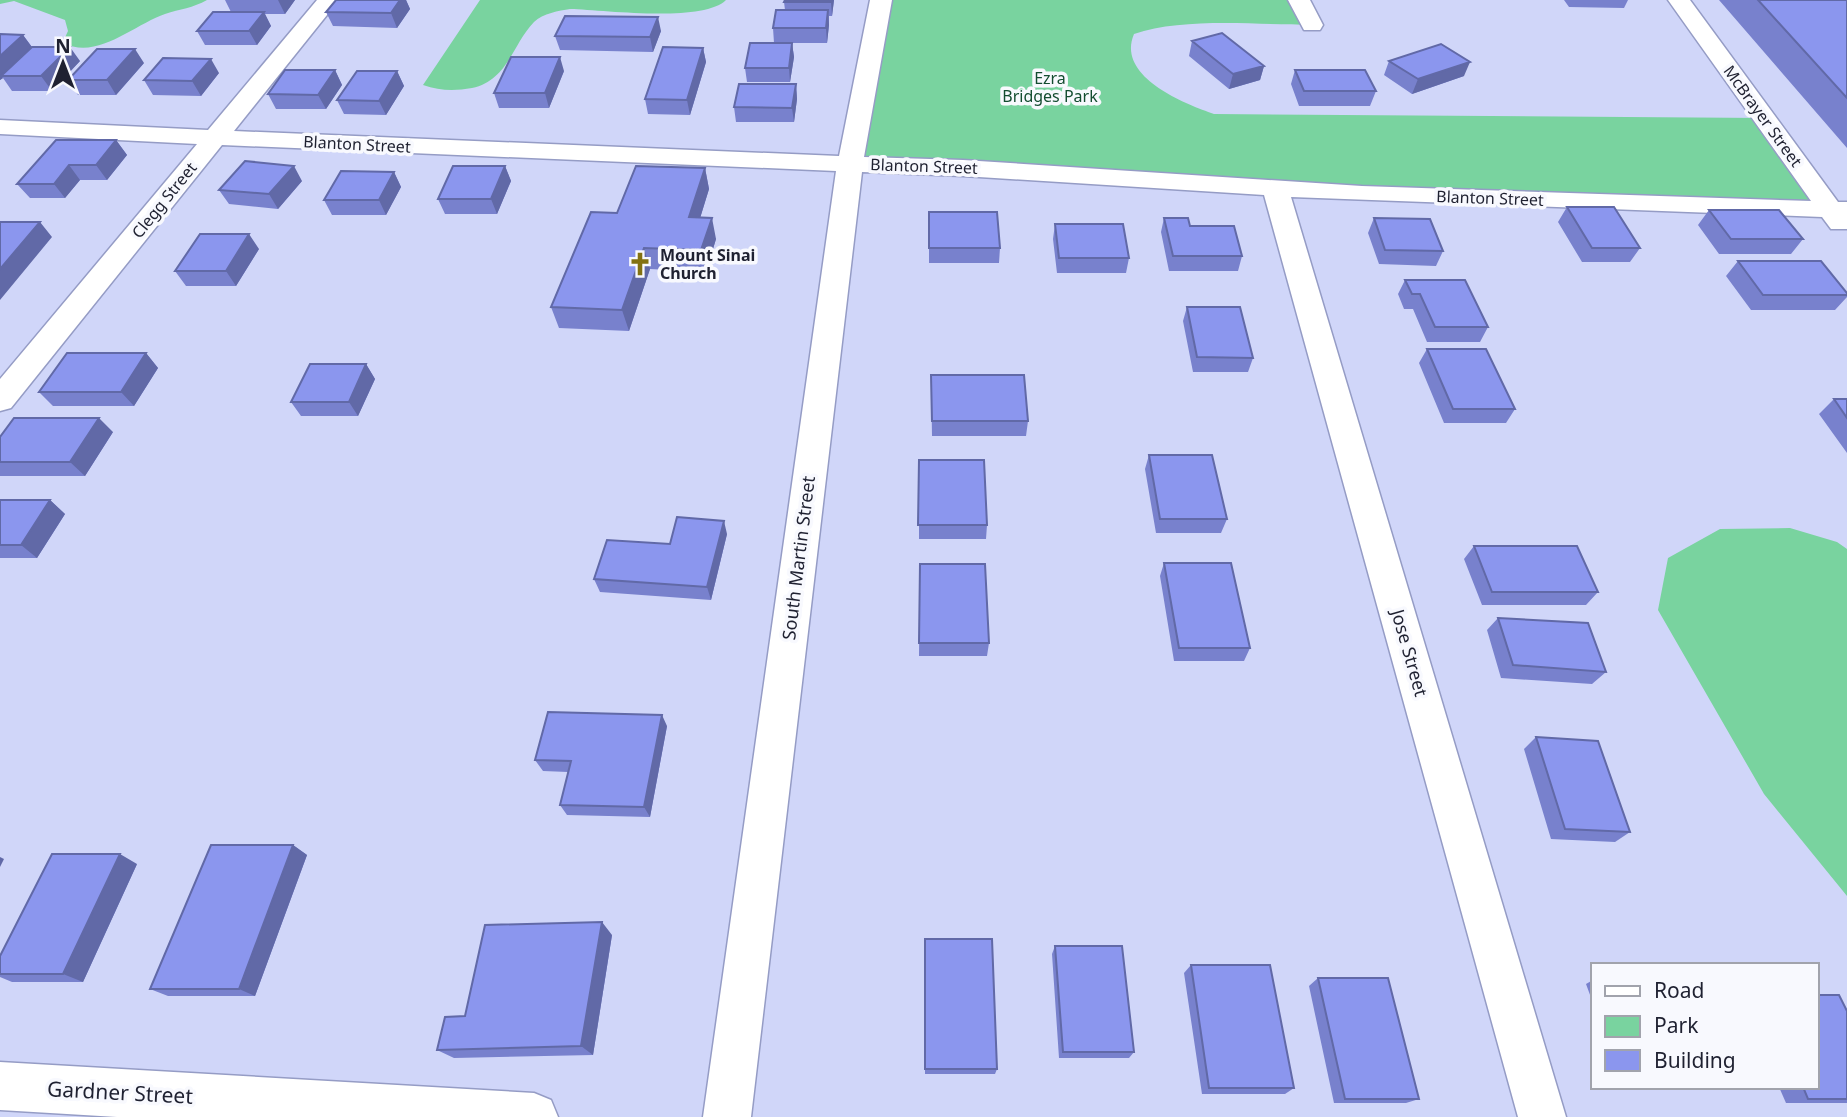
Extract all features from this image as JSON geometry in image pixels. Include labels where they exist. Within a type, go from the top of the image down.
[{"type":"street","name":"Clegg Street","points":[[0,400],[328,0]]},
{"type":"street","name":"South Martin Street","points":[[727,1117],[850,163],[881,0]]},
{"type":"street","points":[[1299,0],[1312,25]]},
{"type":"street","name":"McBrayer Street","points":[[1679,0],[1838,210],[1847,231]]},
{"type":"street","name":"Blanton Street","points":[[0,127],[516,152],[963,167],[1275,188],[1838,210]]},
{"type":"street","name":"Jose Street","points":[[1275,188],[1542,1117]]},
{"type":"street","name":"Gardner Street","points":[[0,1086],[534,1117]]},
{"type":"green space","points":[[0,0],[207,0],[153,19],[101,45],[75,47],[63,42],[68,31],[65,20],[14,1],[0,4]]},
{"type":"green space","points":[[480,0],[726,0],[714,7],[676,13],[570,9],[551,13],[534,22],[502,70],[484,84],[454,90],[423,85]]},
{"type":"green space","name":"Ezra Bridges Park","points":[[881,0],[1299,0],[1312,25],[1222,23],[1175,25],[1154,29],[1134,34],[1131,49],[1134,63],[1155,86],[1185,103],[1214,114],[1764,118],[1830,210],[850,163]]},
{"type":"green space","points":[[1790,528],[1837,542],[1847,549],[1847,896],[1764,794],[1658,610],[1668,558],[1720,529]]},
{"type":"building","points":[[336,0],[400,0],[391,13],[326,12]]},
{"type":"building","points":[[831,0],[831,2],[784,2]]},
{"type":"building","points":[[1758,0],[1847,0],[1847,98]]},
{"type":"building","points":[[776,10],[828,10],[826,28],[773,28]]},
{"type":"building","points":[[213,12],[264,12],[249,31],[197,31]]},
{"type":"building","points":[[565,16],[658,17],[650,37],[555,36]]},
{"type":"building","points":[[1222,33],[1264,66],[1233,74],[1192,41]]},
{"type":"building","points":[[0,34],[23,35],[0,56]]},
{"type":"building","points":[[750,43],[792,43],[789,68],[745,68]]},
{"type":"building","points":[[1441,44],[1470,62],[1418,79],[1389,61]]},
{"type":"building","points":[[32,47],[70,47],[41,76],[1,76]]},
{"type":"building","points":[[663,47],[703,48],[687,100],[645,99]]},
{"type":"building","points":[[97,49],[135,49],[107,80],[68,80]]},
{"type":"building","points":[[511,57],[560,57],[545,93],[494,93]]},
{"type":"building","points":[[163,58],[211,59],[192,81],[144,80]]},
{"type":"building","points":[[285,70],[335,70],[318,95],[268,94]]},
{"type":"building","points":[[1295,70],[1365,70],[1376,91],[1304,91]]},
{"type":"building","points":[[357,71],[397,71],[379,101],[337,100]]},
{"type":"building","points":[[739,84],[796,84],[792,108],[734,107]]},
{"type":"building","points":[[56,140],[116,140],[96,165],[69,165],[54,184],[17,184]]},
{"type":"building","points":[[245,161],[294,166],[269,194],[219,190]]},
{"type":"building","points":[[453,166],[505,166],[491,199],[438,199]]},
{"type":"building","points":[[636,166],[705,168],[689,217],[712,218],[701,250],[644,248],[622,310],[551,307],[591,212],[617,213]]},
{"type":"building","points":[[341,171],[394,172],[379,200],[324,200]]},
{"type":"building","points":[[1567,207],[1614,207],[1640,248],[1592,248]]},
{"type":"building","points":[[1709,210],[1779,210],[1803,239],[1731,239]]},
{"type":"building","points":[[929,212],[997,212],[1000,248],[929,248]]},
{"type":"building","points":[[1164,218],[1188,218],[1190,226],[1234,226],[1242,256],[1173,256]]},
{"type":"building","points":[[1374,218],[1430,219],[1443,251],[1385,250]]},
{"type":"building","points":[[0,222],[40,222],[0,269]]},
{"type":"building","points":[[1055,224],[1123,224],[1129,258],[1059,258]]},
{"type":"building","points":[[200,234],[249,234],[226,271],[175,271]]},
{"type":"building","points":[[1738,261],[1821,261],[1847,295],[1763,295]]},
{"type":"building","points":[[1405,280],[1465,280],[1488,327],[1435,327],[1420,294],[1412,294]]},
{"type":"building","points":[[1187,307],[1240,307],[1253,358],[1197,357]]},
{"type":"building","points":[[1427,349],[1486,349],[1515,409],[1453,409]]},
{"type":"building","points":[[67,353],[146,353],[121,392],[39,392]]},
{"type":"building","points":[[310,364],[366,364],[349,402],[291,402]]},
{"type":"building","points":[[931,375],[1024,375],[1028,421],[932,421]]},
{"type":"building","points":[[1834,399],[1847,399],[1847,418]]},
{"type":"building","points":[[14,418],[99,418],[70,462],[0,462],[0,437]]},
{"type":"building","points":[[1149,455],[1212,455],[1227,519],[1160,519]]},
{"type":"building","points":[[919,460],[984,460],[987,525],[918,525]]},
{"type":"building","points":[[0,500],[50,500],[21,545],[0,545]]},
{"type":"building","points":[[677,517],[724,521],[707,587],[594,579],[607,540],[670,544]]},
{"type":"building","points":[[1474,546],[1577,546],[1598,592],[1492,592]]},
{"type":"building","points":[[1164,563],[1231,563],[1250,648],[1179,648]]},
{"type":"building","points":[[920,564],[985,564],[989,643],[919,643]]},
{"type":"building","points":[[1498,618],[1588,623],[1606,672],[1513,665]]},
{"type":"building","points":[[548,712],[662,715],[644,807],[560,805],[571,761],[535,760]]},
{"type":"building","points":[[1536,737],[1598,741],[1630,832],[1565,829]]},
{"type":"building","points":[[211,845],[293,845],[239,989],[150,989]]},
{"type":"building","points":[[52,854],[120,854],[63,974],[0,974],[0,956]]},
{"type":"building","points":[[602,922],[581,1046],[437,1050],[445,1017],[465,1016],[485,925]]},
{"type":"building","points":[[925,939],[992,939],[997,1069],[925,1069]]},
{"type":"building","points":[[1055,946],[1122,946],[1134,1052],[1063,1052]]},
{"type":"building","points":[[1191,965],[1270,965],[1294,1088],[1209,1088]]},
{"type":"building","points":[[1318,978],[1388,978],[1419,1099],[1345,1099]]},
{"type":"building","points":[[1819,995],[1839,995],[1847,1011],[1847,1099],[1808,1099],[1804,1089],[1819,1089]]},
{"type":"place","name":"Mount Sinai Church","points":[[640,264]]}]
